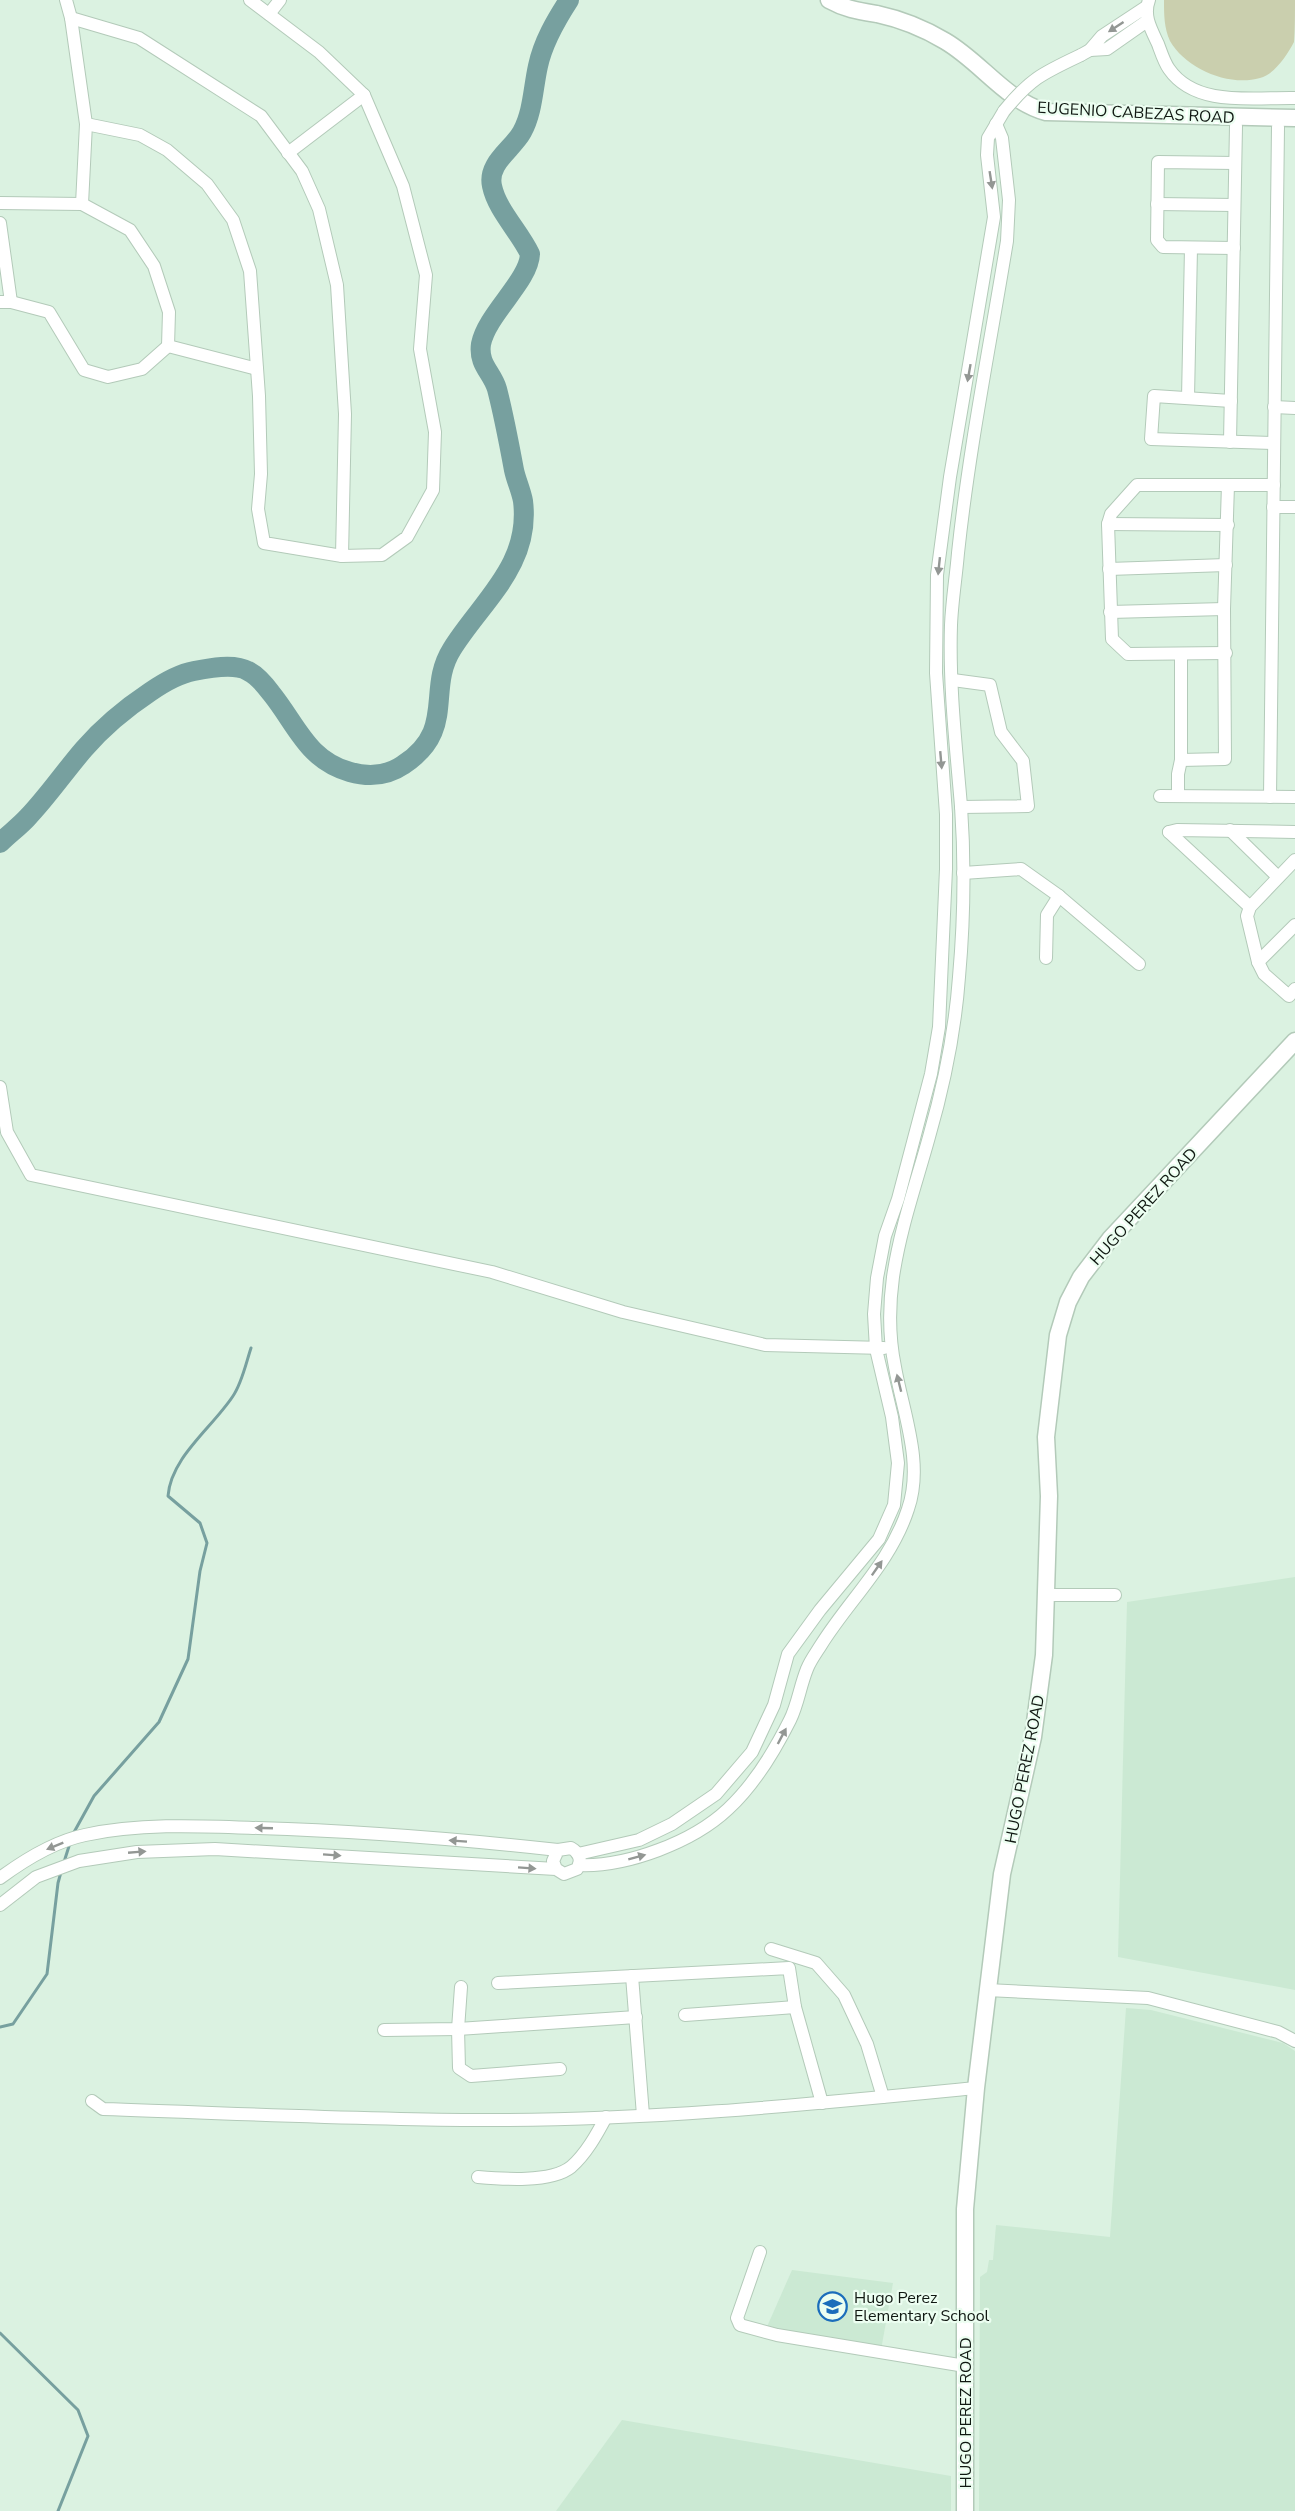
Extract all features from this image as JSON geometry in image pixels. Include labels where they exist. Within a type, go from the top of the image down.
[{"type":"street","points":[[66,0],[71,18],[86,124],[82,204]]},
{"type":"street","points":[[86,124],[140,135],[167,150],[207,184],[233,220],[250,271],[261,474],[258,509],[264,543],[342,556],[382,555],[406,537],[433,490],[435,432],[420,349],[426,275],[403,186],[364,95],[319,51],[250,0]]},
{"type":"street","points":[[269,14],[280,0]]},
{"type":"street","name":"EUGENIO CABEZAS ROAD","points":[[829,0],[851,11],[878,15],[912,25],[945,41],[984,69],[1006,91],[1029,107],[1062,112],[1295,118]]},
{"type":"street","points":[[1147,3],[1147,21],[1169,69],[1183,83],[1203,94],[1219,97],[1295,98]]},
{"type":"street","points":[[579,1859],[639,1840],[672,1824],[716,1794],[752,1752],[774,1706],[788,1654],[820,1610],[879,1539],[894,1505],[898,1474],[896,1438],[876,1349],[874,1314],[877,1278],[885,1236],[898,1199],[931,1074],[939,1027],[946,869],[946,814],[936,673],[938,575],[950,477],[994,217],[987,155],[988,138],[1004,111],[1023,88],[1038,75],[1085,52],[1102,36],[1147,3]]},
{"type":"street","points":[[71,18],[139,38],[261,116],[302,171],[319,209],[337,285],[345,414],[342,556]]},
{"type":"street","points":[[1085,52],[1107,50],[1147,21]]},
{"type":"street","points":[[288,153],[364,95]]},
{"type":"street","points":[[0,1878],[26,1858],[83,1835],[136,1829],[224,1827],[324,1830],[558,1850],[571,1848],[579,1859],[603,1865],[644,1856],[695,1833],[728,1809],[766,1765],[793,1714],[808,1666],[838,1618],[892,1548],[913,1491],[913,1462],[906,1414],[892,1347],[893,1278],[909,1203],[930,1135],[953,1031],[962,935],[961,807],[953,732],[951,625],[966,483],[989,356],[1009,222],[1009,200],[1002,138],[996,124]]},
{"type":"street","points":[[1230,442],[1236,126]]},
{"type":"street","points":[[1270,797],[1278,127]]},
{"type":"street","points":[[1233,248],[1163,247],[1159,245],[1157,204],[1158,162],[1235,163]]},
{"type":"street","points":[[0,203],[82,204],[130,230],[154,266],[169,312],[168,346],[142,369],[108,377],[84,370],[49,312],[5,302],[0,223]]},
{"type":"street","points":[[1157,204],[1234,205]]},
{"type":"street","points":[[1188,398],[1191,248]]},
{"type":"street","points":[[168,346],[257,369]]},
{"type":"street","points":[[1230,401],[1154,396],[1151,439],[1274,443]]},
{"type":"street","points":[[1274,408],[1295,408]]},
{"type":"street","points":[[1226,653],[1128,654],[1112,639],[1108,524],[1112,514],[1137,485],[1274,485]]},
{"type":"street","points":[[1181,760],[1225,759],[1224,609],[1228,485]]},
{"type":"street","points":[[1273,507],[1295,507]]},
{"type":"street","points":[[1108,524],[1228,525]]},
{"type":"street","points":[[1109,569],[1226,565]]},
{"type":"street","points":[[1110,612],[1224,609]]},
{"type":"street","points":[[1178,796],[1178,774],[1181,760],[1181,654]]},
{"type":"street","points":[[953,680],[990,685],[1000,732],[1023,761],[1028,806],[961,807]]},
{"type":"street","points":[[1160,796],[1295,798]]},
{"type":"street","points":[[1250,908],[1169,832],[1230,830],[1295,832]]},
{"type":"street","points":[[1230,830],[1278,877]]},
{"type":"street","points":[[1295,860],[1250,908],[1246,916],[1258,962],[1264,974],[1289,996],[1295,989]]},
{"type":"street","points":[[963,873],[1021,869],[1059,896],[1139,964]]},
{"type":"street","points":[[1046,958],[1047,915],[1059,896]]},
{"type":"street","points":[[1258,962],[1295,925]]},
{"type":"street","name":"HUGO PEREZ ROAD","points":[[965,2511],[965,2209],[976,2088],[1002,1874],[1034,1737],[1044,1655],[1049,1496],[1046,1437],[1058,1335],[1068,1302],[1081,1277],[1110,1239],[1295,1041]]},
{"type":"street","points":[[0,1087],[7,1132],[31,1175],[492,1272],[623,1312],[765,1345],[876,1349],[892,1347]]},
{"type":"street","points":[[894,1505],[908,1509]]},
{"type":"street","points":[[1045,1595],[1115,1594]]},
{"type":"street","points":[[0,1905],[36,1877],[79,1861],[137,1852],[215,1849],[556,1869],[569,1874],[577,1869],[579,1859]]},
{"type":"street","points":[[556,1869],[553,1861],[558,1850]]},
{"type":"street","points":[[771,1949],[816,1963],[844,1995],[867,2044],[883,2097]]},
{"type":"street","points":[[498,1983],[789,1968],[795,2007],[822,2103]]},
{"type":"street","points":[[633,1976],[643,2115]]},
{"type":"street","points":[[461,1987],[458,2029],[459,2068],[471,2076],[560,2069]]},
{"type":"street","points":[[987,1990],[1148,1998],[1278,2032],[1295,2041]]},
{"type":"street","points":[[685,2015],[795,2007]]},
{"type":"street","points":[[384,2030],[458,2029],[636,2017]]},
{"type":"street","points":[[92,2101],[103,2109],[115,2110],[483,2120],[643,2115],[822,2103],[976,2088]]},
{"type":"street","points":[[478,2177],[506,2179],[551,2176],[570,2168],[593,2140],[606,2117]]},
{"type":"street","points":[[760,2252],[737,2318],[740,2325],[777,2335],[965,2366]]},
{"type":"shaded area","points":[[1164,0],[1295,0],[1294,42],[1280,63],[1265,76],[1248,80],[1222,78],[1197,67],[1177,51],[1167,31]]},
{"type":"shaded area","points":[[1295,1577],[1295,1990],[1118,1957],[1127,1602]]},
{"type":"shaded area","points":[[1126,2008],[1151,2010],[1283,2043],[1295,2051],[1295,2511],[979,2511],[980,2277],[987,2272],[989,2260],[993,2260],[996,2225],[1110,2237]]},
{"type":"shaded area","name":"Hugo Perez Elementary School","points":[[792,2270],[893,2283],[881,2350],[766,2329]]},
{"type":"shaded area","points":[[622,2420],[951,2476],[951,2511],[556,2511]]},
{"type":"waterway","points":[[0,843],[22,824],[84,749],[107,726],[155,689],[188,672],[236,667],[251,673],[266,687],[313,750],[323,759],[350,772],[370,775],[391,771],[420,752],[430,738],[435,724],[445,664],[464,631],[502,581],[520,544],[523,501],[514,470],[500,399],[495,383],[483,363],[481,344],[491,321],[523,275],[530,254],[503,212],[495,195],[491,178],[501,157],[518,139],[526,124],[543,48],[569,0]]},
{"type":"waterway","points":[[73,1834],[94,1796],[159,1722],[188,1659],[200,1571],[207,1543],[200,1523],[168,1496],[176,1468],[236,1391],[251,1348]]},
{"type":"waterway","points":[[64,1862],[70,1843]]},
{"type":"waterway","points":[[0,2027],[13,2024],[47,1974],[61,1872]]},
{"type":"waterway","points":[[0,2333],[78,2410],[88,2436],[58,2511]]},
{"type":"place","name":"Hugo Perez Elementary School","points":[[833,2306]]}]
